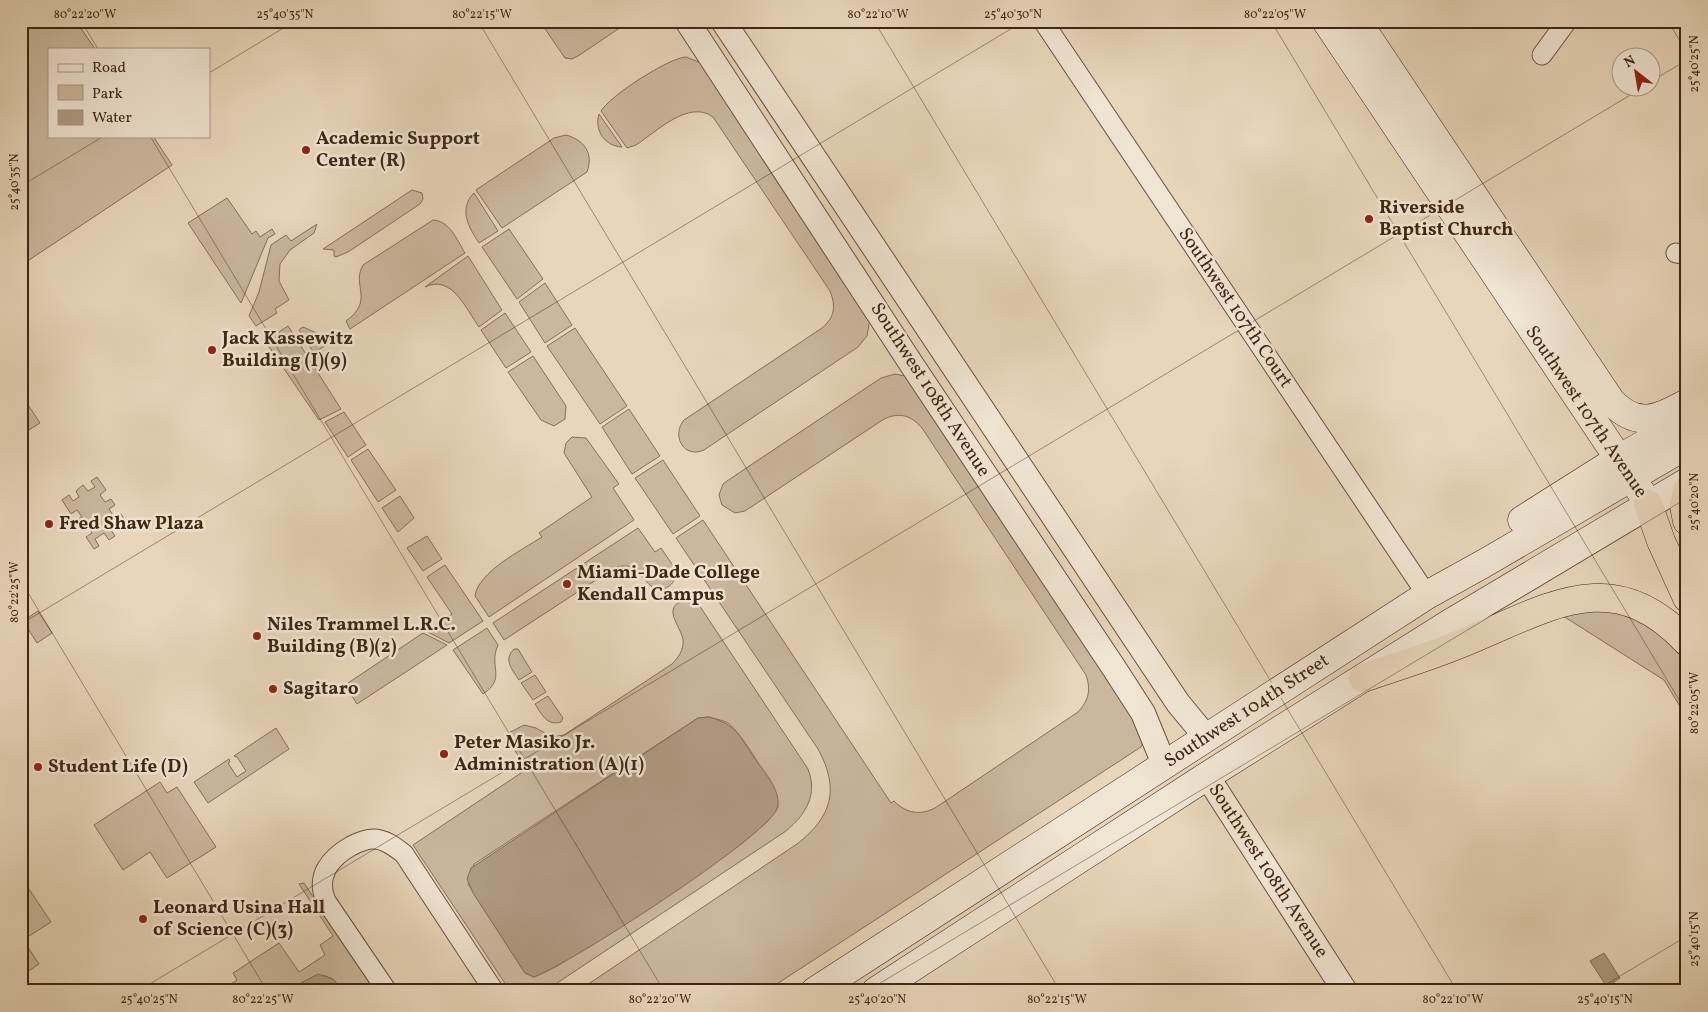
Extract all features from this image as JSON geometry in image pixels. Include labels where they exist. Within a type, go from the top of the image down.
[{"type":"highway","points":[[1687,491],[1684,506],[1687,521]]},
{"type":"highway","points":[[1648,504],[1661,541],[1687,598]]},
{"type":"highway","points":[[1363,678],[1438,654],[1541,609],[1573,599],[1607,598],[1643,608],[1664,620],[1687,642]]},
{"type":"main road","name":"Southwest 107th Avenue","points":[[1326,21],[1582,407],[1631,464]]},
{"type":"main road","name":"Southwest 107th Avenue","points":[[1357,21],[1606,394],[1624,413],[1631,464],[1648,504]]},
{"type":"main road","points":[[1624,413],[1640,418],[1654,418],[1687,403]]},
{"type":"main road","points":[[1631,464],[1687,420]]},
{"type":"main road","name":"Southwest 104th Street","points":[[815,991],[1206,736],[1427,595],[1483,564],[1631,464],[1687,445]]},
{"type":"main road","name":"Southwest 104th Street","points":[[876,991],[1207,776],[1447,625],[1687,482]]},
{"type":"main road","points":[[923,920],[942,949]]},
{"type":"street","name":"Southwest 108th Avenue","points":[[723,21],[1167,687],[1206,736]]},
{"type":"street","name":"Southwest 107th Court","points":[[1043,21],[1427,595]]},
{"type":"street","points":[[1542,55],[1567,21]]},
{"type":"street","name":"Southwest 108th Avenue","points":[[698,25],[912,365],[1143,713],[1164,764]]},
{"type":"street","name":"Southwest 108th Avenue","points":[[1207,776],[1345,991]]},
{"type":"street","points":[[387,991],[331,908],[323,889],[326,868],[332,859],[358,842],[372,839],[389,843],[404,854],[494,991]]},
{"type":"green space","points":[[21,21],[76,21],[94,48],[48,48],[48,138],[154,138],[172,165],[29,260],[21,253]]},
{"type":"green space","points":[[544,21],[630,21],[572,59],[565,58],[543,26]]},
{"type":"green space","points":[[686,57],[701,63],[870,319],[867,336],[858,347],[704,450],[697,452],[685,449],[679,439],[680,426],[684,420],[822,328],[830,320],[834,306],[830,291],[713,117],[704,113],[694,112],[683,115],[673,119],[636,145],[627,148],[601,111],[606,104],[640,79],[666,64]]},
{"type":"green space","points":[[599,114],[622,147],[611,144],[602,136],[598,126]]},
{"type":"green space","points":[[566,135],[578,140],[586,148],[589,159],[587,172],[502,228],[476,190],[554,138]]},
{"type":"green space","points":[[412,190],[422,193],[423,199],[420,204],[348,252],[336,257],[334,256],[334,250],[323,249]]},
{"type":"green space","points":[[474,193],[498,231],[479,243],[469,225],[466,212],[469,199]]},
{"type":"green space","points":[[227,198],[252,234],[256,231],[260,237],[272,229],[275,234],[268,238],[241,303],[188,223]]},
{"type":"green space","points":[[433,220],[439,221],[448,227],[465,253],[350,329],[346,321],[355,313],[361,300],[359,280],[363,265]]},
{"type":"green space","points":[[317,224],[314,233],[290,250],[280,264],[279,281],[289,300],[275,309],[277,313],[256,326],[249,316],[259,292],[271,245],[286,235],[291,241]]},
{"type":"green space","points":[[509,229],[543,279],[517,299],[482,247]]},
{"type":"green space","points":[[468,256],[502,310],[479,327],[451,289],[435,284],[425,287]]},
{"type":"green space","points":[[545,283],[572,325],[545,343],[519,302]]},
{"type":"green space","points":[[505,313],[531,352],[506,368],[481,330]]},
{"type":"green space","points":[[288,326],[341,409],[319,420],[265,341]]},
{"type":"green space","points":[[303,327],[321,335],[335,334],[338,337],[314,353],[299,330]]},
{"type":"green space","points":[[575,328],[627,406],[600,424],[547,346]]},
{"type":"green space","points":[[533,356],[566,406],[565,419],[554,426],[541,420],[508,372]]},
{"type":"green space","points":[[895,374],[905,376],[1140,722],[1143,743],[1141,747],[766,991],[578,991],[797,844],[818,823],[825,813],[829,801],[829,777],[818,749],[676,538],[703,520],[891,803],[894,801],[908,811],[913,812],[924,812],[935,808],[1078,712],[1085,703],[1089,690],[1086,675],[922,428],[914,420],[900,415],[884,419],[745,511],[735,513],[722,505],[719,495],[723,484],[881,378]]},
{"type":"green space","points":[[21,394],[40,423],[21,435]]},
{"type":"green space","points":[[629,409],[660,456],[632,474],[602,427]]},
{"type":"green space","points":[[344,412],[366,445],[348,457],[325,422]]},
{"type":"green space","points":[[572,437],[586,438],[619,484],[613,488],[634,520],[489,617],[475,596],[484,578],[502,562],[542,537],[539,533],[592,497],[564,453],[566,443]]},
{"type":"green space","points":[[368,449],[396,490],[378,502],[351,460]]},
{"type":"green space","points":[[663,460],[700,516],[673,534],[635,478]]},
{"type":"green space","points":[[97,477],[106,490],[100,495],[105,502],[111,499],[115,505],[109,509],[115,518],[121,514],[129,527],[124,531],[119,524],[111,530],[115,536],[109,540],[104,533],[95,539],[99,546],[94,549],[86,537],[92,533],[87,525],[80,529],[75,521],[82,517],[77,510],[71,514],[62,500],[69,495],[73,501],[79,497],[76,491],[83,485],[88,491],[95,487],[91,481]]},
{"type":"green space","points":[[400,496],[414,518],[398,532],[382,508]]},
{"type":"green space","points":[[638,528],[655,552],[661,548],[674,567],[676,576],[669,586],[659,590],[655,589],[633,568],[628,566],[616,567],[504,640],[493,623]]},
{"type":"green space","points":[[427,536],[442,559],[423,571],[407,548]]},
{"type":"green space","points":[[445,565],[483,621],[449,643],[426,631],[452,614],[427,577]]},
{"type":"green space","points":[[687,599],[699,605],[808,769],[812,787],[808,803],[799,818],[786,831],[545,991],[510,991],[413,845],[527,769],[505,735],[524,725],[536,728],[552,737],[564,735],[672,664],[683,647],[683,640],[673,612],[674,607],[679,602]],"holes":[[[709,717],[728,723],[742,738],[772,788],[778,807],[767,822],[740,845],[651,907],[557,966],[534,977],[525,973],[468,884],[474,864],[698,718]]]},
{"type":"green space","points":[[1583,606],[1644,618],[1683,654],[1681,656],[1687,665],[1687,718],[1664,680],[1563,616]]},
{"type":"green space","points":[[38,611],[52,633],[37,643],[23,621]]},
{"type":"green space","points":[[487,628],[498,645],[495,653],[496,677],[494,683],[483,694],[453,650]]},
{"type":"green space","points":[[423,633],[447,645],[357,704],[345,685]]},
{"type":"green space","points":[[514,649],[518,649],[532,672],[519,680],[509,661],[509,657]]},
{"type":"green space","points":[[535,675],[546,692],[533,700],[521,683]]},
{"type":"green space","points":[[548,696],[563,718],[561,722],[548,721],[535,704]]},
{"type":"green space","points":[[276,728],[289,749],[208,803],[194,782],[229,759],[230,762],[228,763],[237,777],[246,771],[237,757],[234,756]]},
{"type":"green space","points":[[160,782],[167,793],[177,787],[216,847],[167,878],[150,852],[123,870],[94,825]]},
{"type":"green space","points":[[21,877],[51,922],[23,940],[39,964],[21,976]]},
{"type":"green space","points":[[304,883],[375,991],[343,991],[333,979],[323,975],[301,983],[296,991],[220,991],[237,980],[233,973],[279,943],[299,972],[325,955],[320,945],[333,936],[299,884]]},
{"type":"water","points":[[709,717],[719,720],[737,732],[772,782],[777,796],[777,809],[765,824],[739,846],[624,926],[534,977],[525,973],[473,893],[467,879],[471,868],[698,718]]},
{"type":"water","points":[[1604,953],[1620,978],[1607,987],[1590,961]]},
{"type":"water","points":[[318,974],[333,979],[343,991],[296,991],[301,983]]},
{"type":"place","name":"Academic Support Center (R)","points":[[306,150]]},
{"type":"place","name":"Riverside Baptist Church","points":[[1369,219]]},
{"type":"place","name":"Jack Kassewitz Building (I)(9)","points":[[212,350]]},
{"type":"place","name":"Fred Shaw Plaza","points":[[49,524]]},
{"type":"place","name":"Miami-Dade College Kendall Campus","points":[[567,584]]},
{"type":"place","name":"Niles Trammel L.R.C. Building (B)(2)","points":[[257,636]]},
{"type":"place","name":"Sagitaro","points":[[273,689]]},
{"type":"place","name":"Peter Masiko Jr. Administration (A)(1)","points":[[444,754]]},
{"type":"place","name":"Student Life (D)","points":[[38,767]]},
{"type":"place","name":"Leonard Usina Hall of Science (C)(3)","points":[[143,919]]}]
